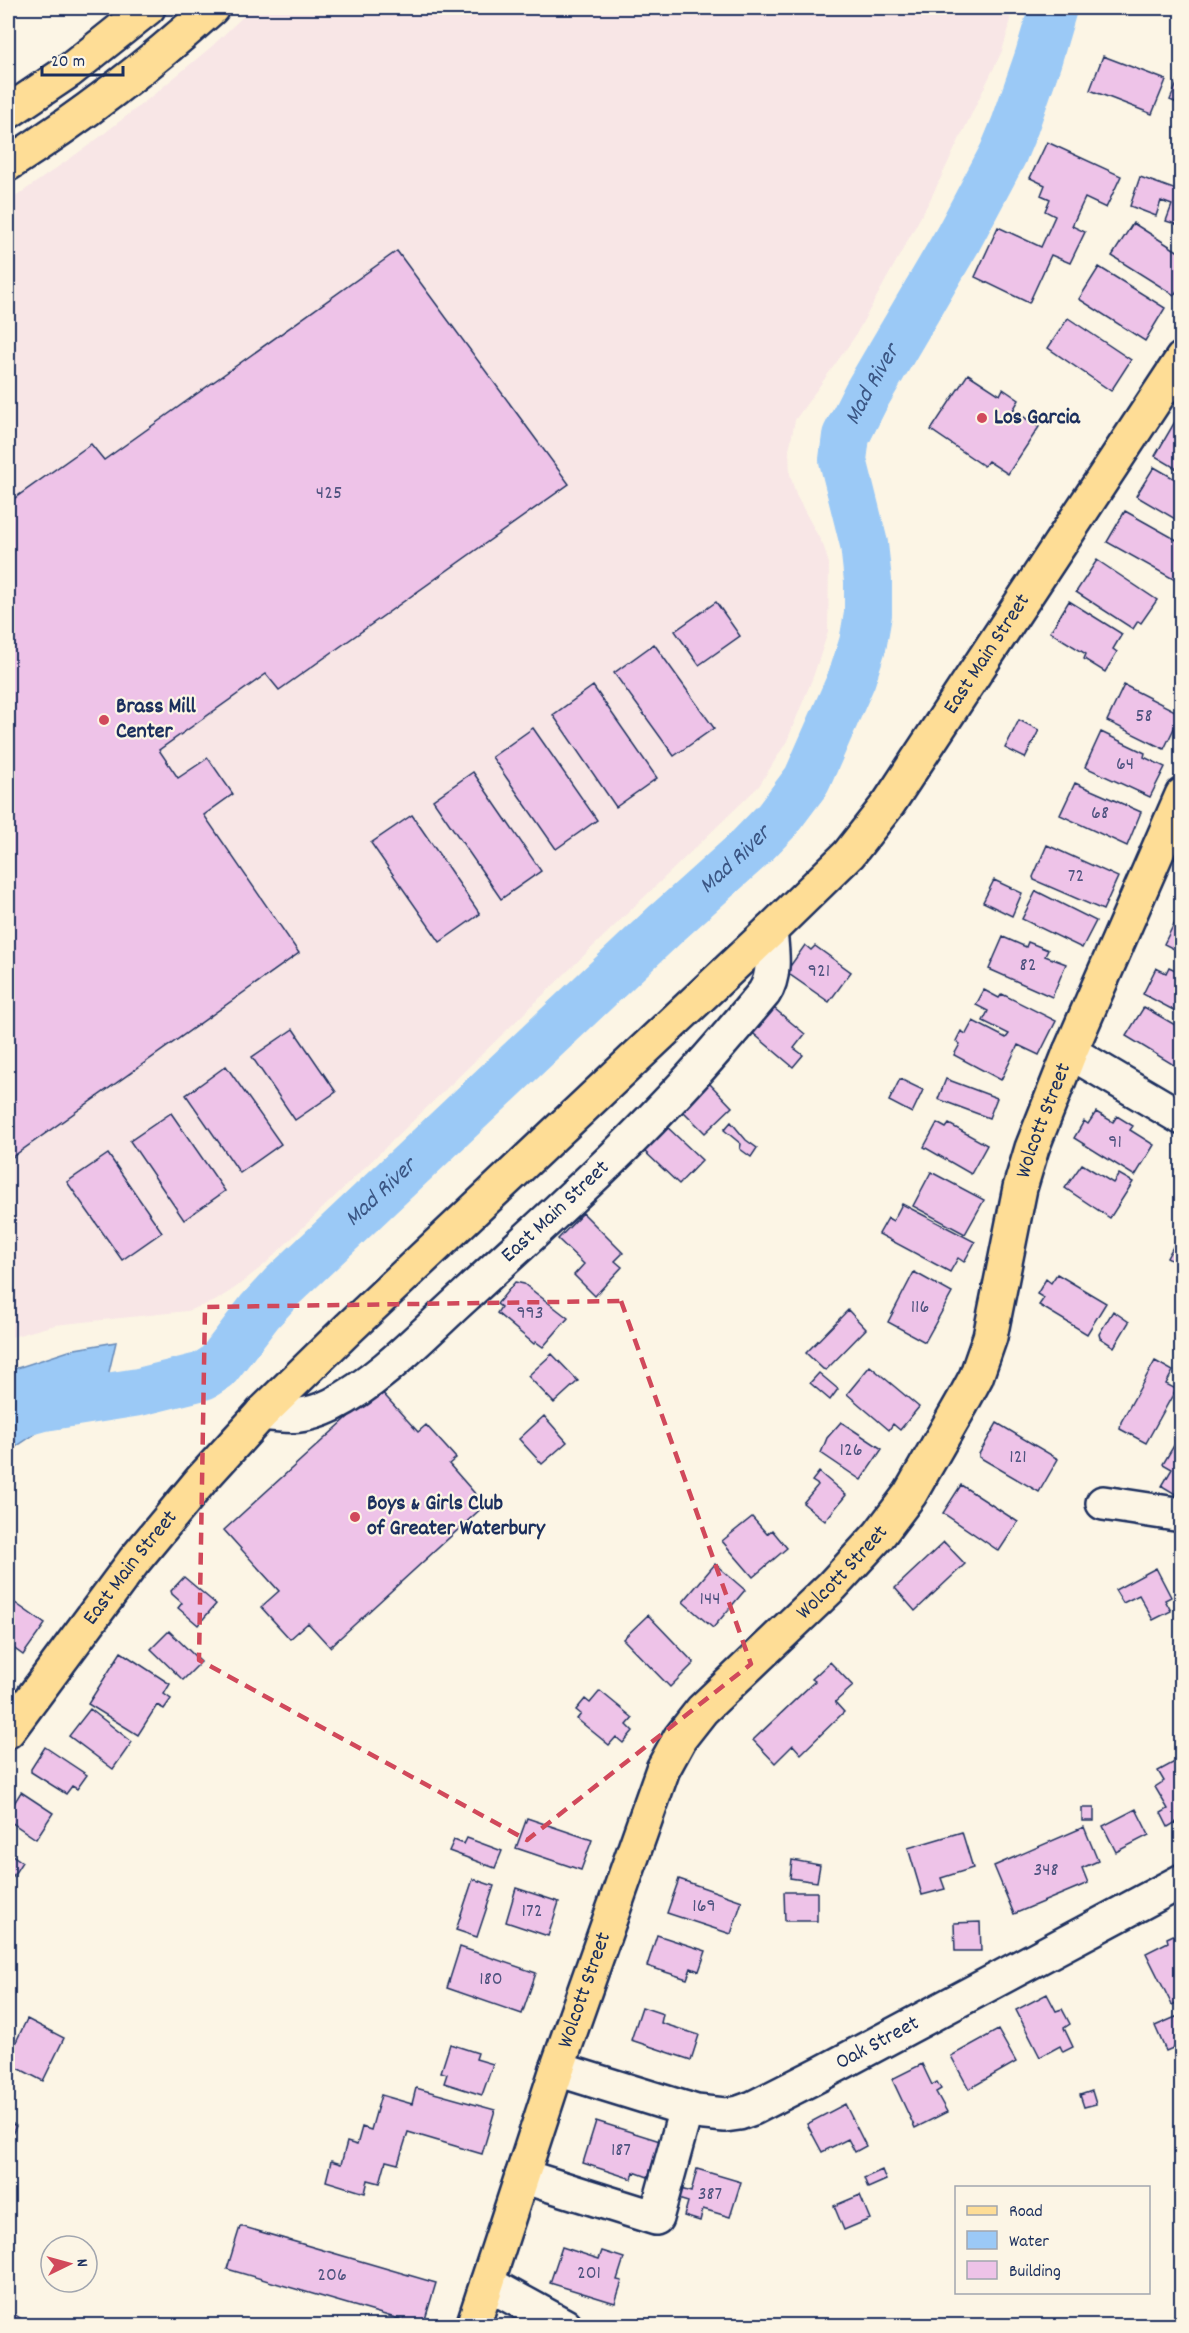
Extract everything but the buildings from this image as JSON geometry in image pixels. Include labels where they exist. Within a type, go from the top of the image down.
[{"type":"main road","points":[[8,112],[69,71],[148,8]]},
{"type":"main road","points":[[8,164],[107,95],[212,8]]},
{"type":"main road","name":"East Main Street","points":[[8,1731],[82,1628],[141,1552],[202,1479],[262,1413],[842,862],[882,812],[1182,358]]},
{"type":"main road","name":"Wolcott Street","points":[[473,2325],[557,2069],[663,1769],[680,1738],[702,1710],[832,1586],[879,1535],[910,1494],[962,1403],[975,1377],[990,1337],[1020,1188],[1032,1148],[1070,1052],[1182,795]]},
{"type":"street","name":"East Main Street","points":[[262,1413],[291,1417],[304,1416],[332,1405],[352,1393],[410,1345],[582,1187],[668,1102],[764,993],[770,982],[772,969],[770,930]]},
{"type":"street","points":[[1070,1052],[1182,1118]]},
{"type":"street","points":[[1103,1503],[1182,1515]]},
{"type":"street","name":"Oak Street","points":[[557,2069],[686,2109],[725,2115],[753,2108],[1182,1881]]},
{"type":"street","points":[[522,2176],[656,2218],[686,2109]]},
{"type":"street","points":[[487,2283],[565,2325]]},
{"type":"highlighted area","points":[[621,1301],[751,1664],[527,1840],[199,1660],[205,1307]]},
{"type":"shaded area","name":"Brass Mill Center","points":[[252,8],[1011,8],[1009,28],[1002,51],[930,200],[854,338],[795,420],[789,450],[790,474],[796,495],[824,547],[829,564],[828,632],[813,677],[787,741],[759,786],[265,1264],[235,1288],[215,1301],[187,1311],[55,1325],[8,1338],[8,202],[92,143],[152,96],[211,47]]},
{"type":"water","points":[[116,1342],[108,1376],[112,1404],[98,1405],[65,1414],[8,1452],[8,1371],[75,1349]]},
{"type":"waterway","name":"Mad River","points":[[8,1417],[44,1407],[139,1392],[203,1376],[217,1367],[260,1311],[283,1286],[667,923],[747,851],[777,820],[807,780],[852,678],[863,643],[868,614],[868,581],[864,544],[843,460],[846,436],[866,396],[958,239],[1003,154],[1038,59],[1053,8]]},
{"type":"place","name":"Los Garcia","points":[[982,418]]},
{"type":"place","name":"Brass Mill Center","points":[[104,720]]},
{"type":"place","name":"Boys & Girls Club of Greater Waterbury","points":[[355,1517]]}]
